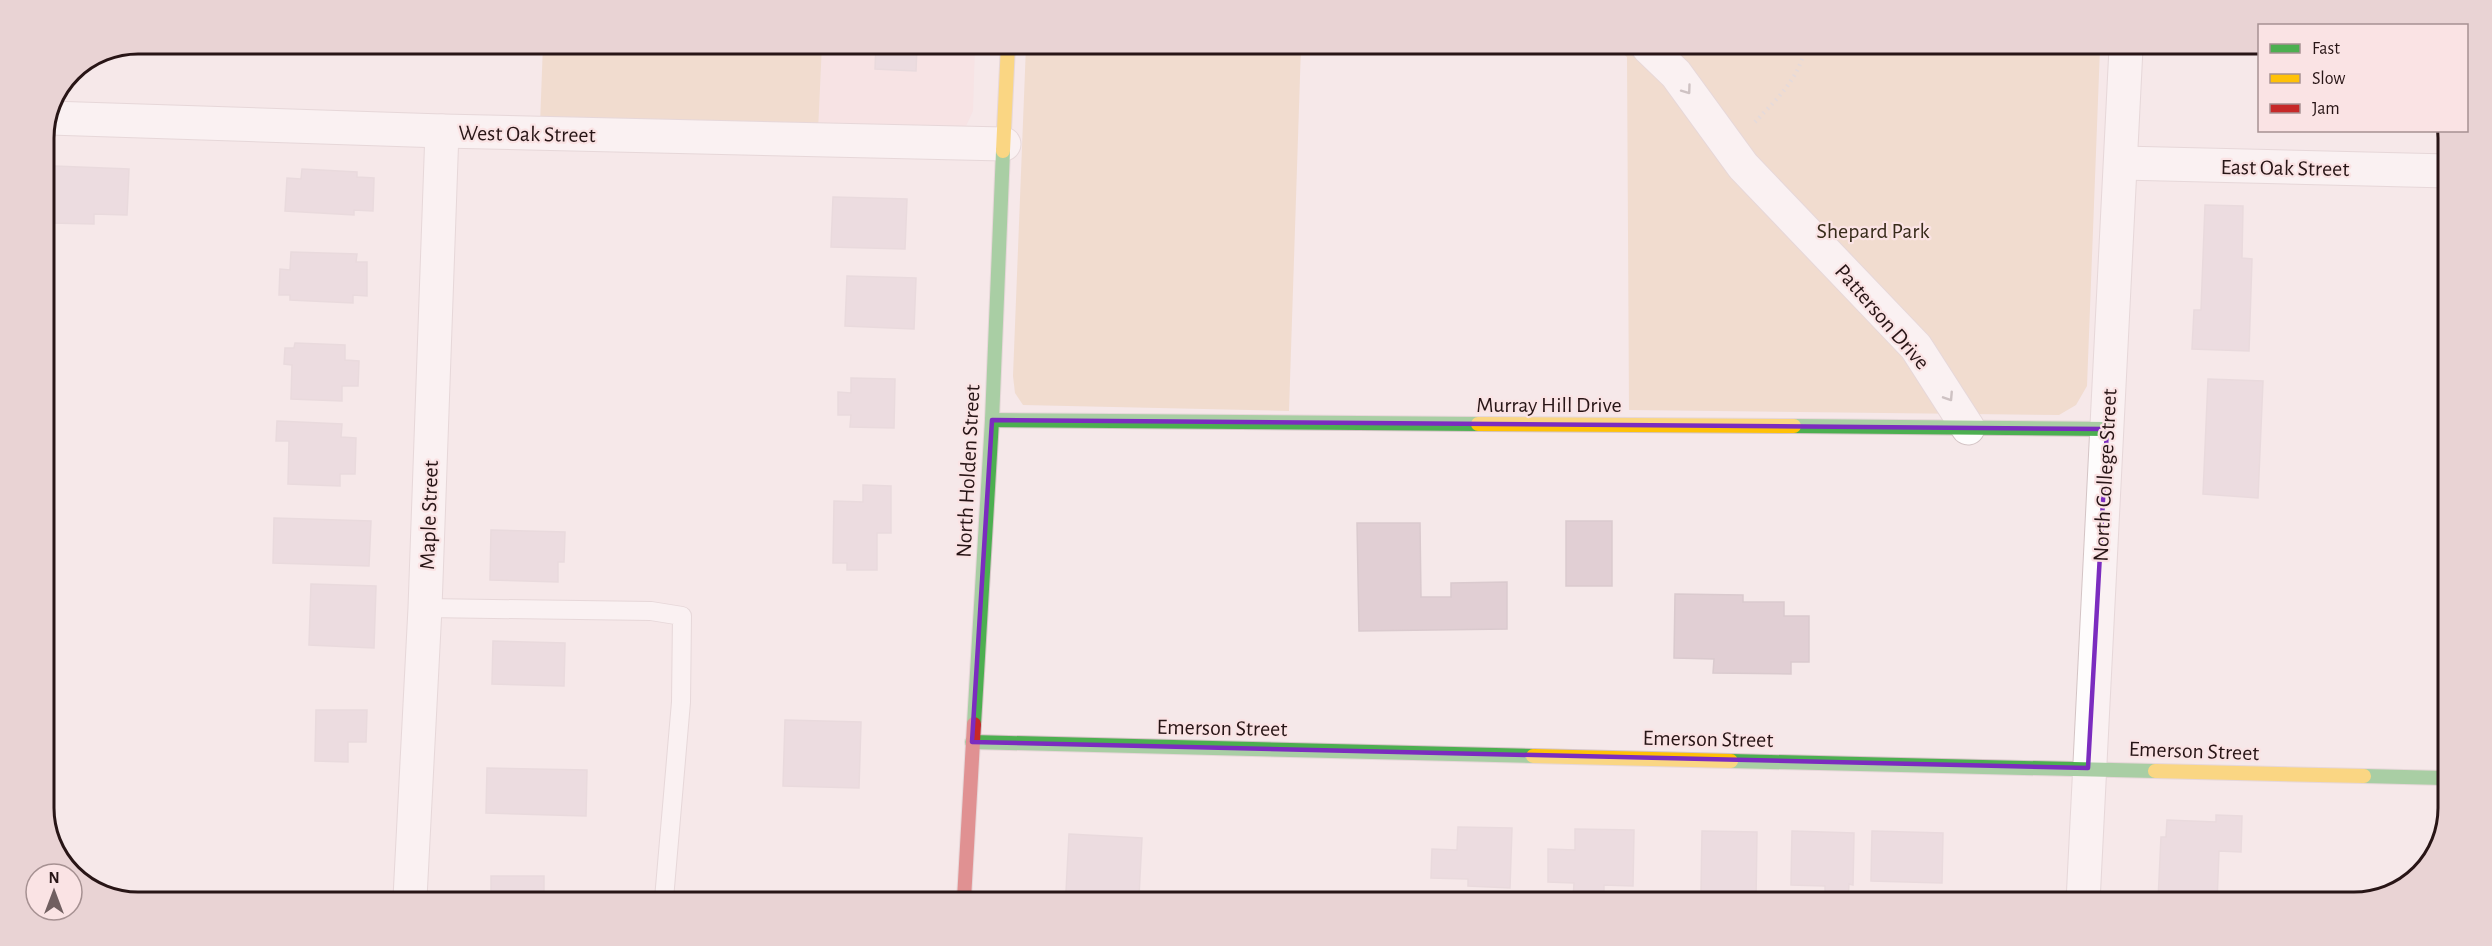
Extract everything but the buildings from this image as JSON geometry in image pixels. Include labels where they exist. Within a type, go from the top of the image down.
[{"type":"street","name":"North Holden Street","points":[[964,892],[992,420],[1008,54]]},
{"type":"street","name":"Patterson Drive","points":[[1655,54],[1676,74],[1743,166],[1916,347],[1968,428]]},
{"type":"street","name":"North College Street","points":[[2083,892],[2126,54]]},
{"type":"street","name":"West Oak Street","points":[[57,118],[442,131],[1004,144]]},
{"type":"street","name":"Maple Street","points":[[410,892],[424,608],[442,131]]},
{"type":"street","name":"East Oak Street","points":[[2122,163],[2438,171]]},
{"type":"street","name":"Murray Hill Drive","points":[[992,420],[2107,429]]},
{"type":"street","name":"Emerson Street","points":[[972,742],[2438,778]]},
{"type":"lane","points":[[424,608],[651,611],[682,616],[681,702],[665,892]]},
{"type":"path","points":[[1750,128],[1783,93],[1803,60],[1804,54]]},
{"type":"highlighted area","points":[[992,420],[2107,429],[2088,768],[972,742]]},
{"type":"shaded area","points":[[822,54],[975,54],[973,111],[966,126],[949,135],[818,132]]},
{"type":"green space","points":[[543,54],[822,54],[818,132],[540,125]]},
{"type":"green space","points":[[1026,54],[1301,54],[1289,411],[1023,405],[1015,393],[1013,376]]},
{"type":"green space","name":"Shepard Park","points":[[1623,54],[2100,54],[2087,386],[2076,405],[2059,415],[1629,410],[1627,57]]},
{"type":"traffic: fast","points":[[974,724],[992,420],[1003,151]]},
{"type":"traffic: fast","points":[[992,420],[1478,424]]},
{"type":"traffic: fast","points":[[1794,426],[2107,429]]},
{"type":"traffic: fast","points":[[972,742],[1533,756]]},
{"type":"traffic: fast","points":[[1731,761],[2155,771]]},
{"type":"traffic: fast","points":[[2364,776],[2438,778]]},
{"type":"traffic: slow","points":[[1003,151],[1008,54]]},
{"type":"traffic: slow","points":[[1478,424],[1794,426]]},
{"type":"traffic: slow","points":[[1533,756],[1731,761]]},
{"type":"traffic: slow","points":[[2155,771],[2364,776]]},
{"type":"traffic: jam","points":[[964,892],[974,724]]}]
